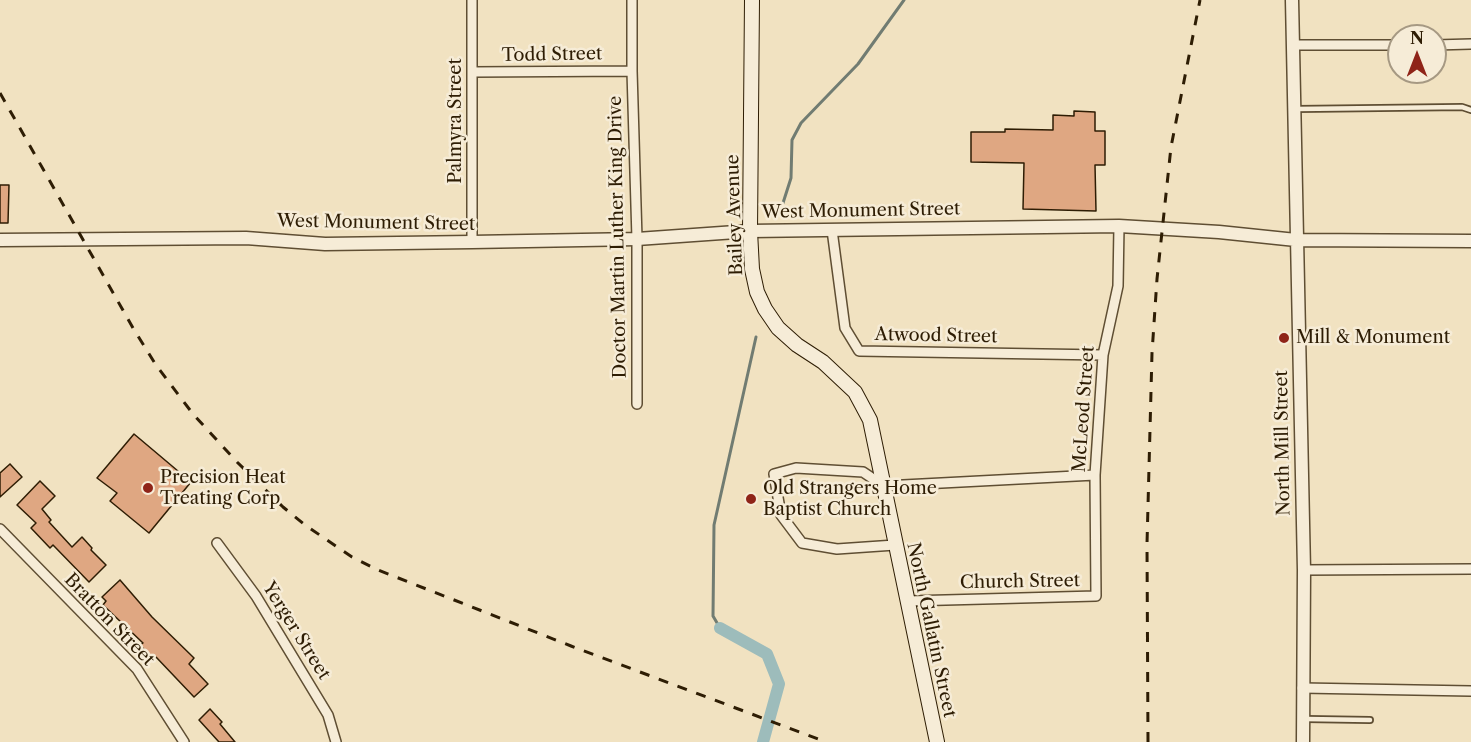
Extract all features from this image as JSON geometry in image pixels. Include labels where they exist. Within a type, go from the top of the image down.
[{"type":"main road","name":"Bailey Avenue","points":[[752,0],[750,231],[752,269],[757,292],[778,328],[797,345],[823,362],[855,392],[870,420]]},
{"type":"main road","name":"North Gallatin Street","points":[[870,420],[937,742]]},
{"type":"street","name":"Palmyra Street","points":[[472,0],[472,242]]},
{"type":"street","name":"Doctor Martin Luther King Drive","points":[[632,0],[637,239],[636,404]]},
{"type":"street","name":"North Mill Street","points":[[1292,0],[1304,570],[1303,742]]},
{"type":"street","points":[[1447,45],[1471,44]]},
{"type":"street","points":[[1293,45],[1387,45]]},
{"type":"street","name":"Todd Street","points":[[473,72],[632,71]]},
{"type":"street","name":"West Monument Street","points":[[0,240],[246,238],[325,244],[637,239],[750,231],[1119,226],[1220,232],[1296,240],[1471,241]]},
{"type":"street","name":"McLeod Street","points":[[1096,596],[1095,475],[1103,355],[1118,286],[1119,226]]},
{"type":"street","name":"Atwood Street","points":[[832,230],[845,328],[860,351],[1103,355]]},
{"type":"street","points":[[895,545],[837,549],[802,543],[781,515],[774,474],[796,468],[863,472],[884,486],[1095,475]]},
{"type":"street","name":"Bratton Street","points":[[0,529],[137,669],[184,742]]},
{"type":"street","name":"Yerger Street","points":[[217,543],[256,596],[328,715],[336,742]]},
{"type":"street","points":[[1304,570],[1471,569]]},
{"type":"street","name":"Church Street","points":[[908,601],[1096,596]]},
{"type":"street","points":[[1302,688],[1471,691]]},
{"type":"lane","points":[[1294,109],[1462,107],[1471,110]]},
{"type":"lane","points":[[1303,719],[1370,720]]},
{"type":"building","points":[[1074,111],[1095,112],[1095,131],[1105,131],[1105,165],[1095,165],[1096,211],[1023,209],[1024,163],[971,162],[971,132],[1005,132],[1005,129],[1053,130],[1053,115],[1074,116]]},
{"type":"building","points":[[0,185],[9,185],[8,223],[0,223]]},
{"type":"building","name":"Precision Heat Treating Corp","points":[[134,434],[191,482],[149,533],[110,501],[117,493],[97,478]]},
{"type":"building","points":[[10,464],[22,477],[0,497],[0,473]]},
{"type":"building","points":[[40,481],[55,496],[42,509],[51,520],[49,522],[72,547],[82,537],[106,565],[89,582],[53,545],[50,548],[31,528],[36,523],[17,505]]},
{"type":"building","points":[[120,580],[152,617],[194,658],[189,664],[208,684],[194,697],[156,657],[153,659],[140,645],[143,643],[103,605],[106,601],[102,597]]},
{"type":"building","points":[[210,709],[235,742],[219,742],[199,720]]},
{"type":"waterway","points":[[783,203],[791,178],[792,140],[801,123],[858,64],[904,0]]},
{"type":"waterway","points":[[720,628],[713,616],[714,525],[756,337]]},
{"type":"waterway","points":[[720,628],[767,654],[779,684],[763,742]]},
{"type":"railway","points":[[1148,742],[1147,544],[1152,353],[1157,279],[1171,147],[1200,0]]},
{"type":"railway","points":[[0,93],[156,365],[193,414],[237,462],[305,525],[352,557],[378,570],[826,742]]},
{"type":"place","name":"Mill & Monument","points":[[1284,338]]},
{"type":"place","name":"Precision Heat Treating Corp","points":[[148,488]]},
{"type":"place","name":"Old Strangers Home Baptist Church","points":[[751,499]]}]
